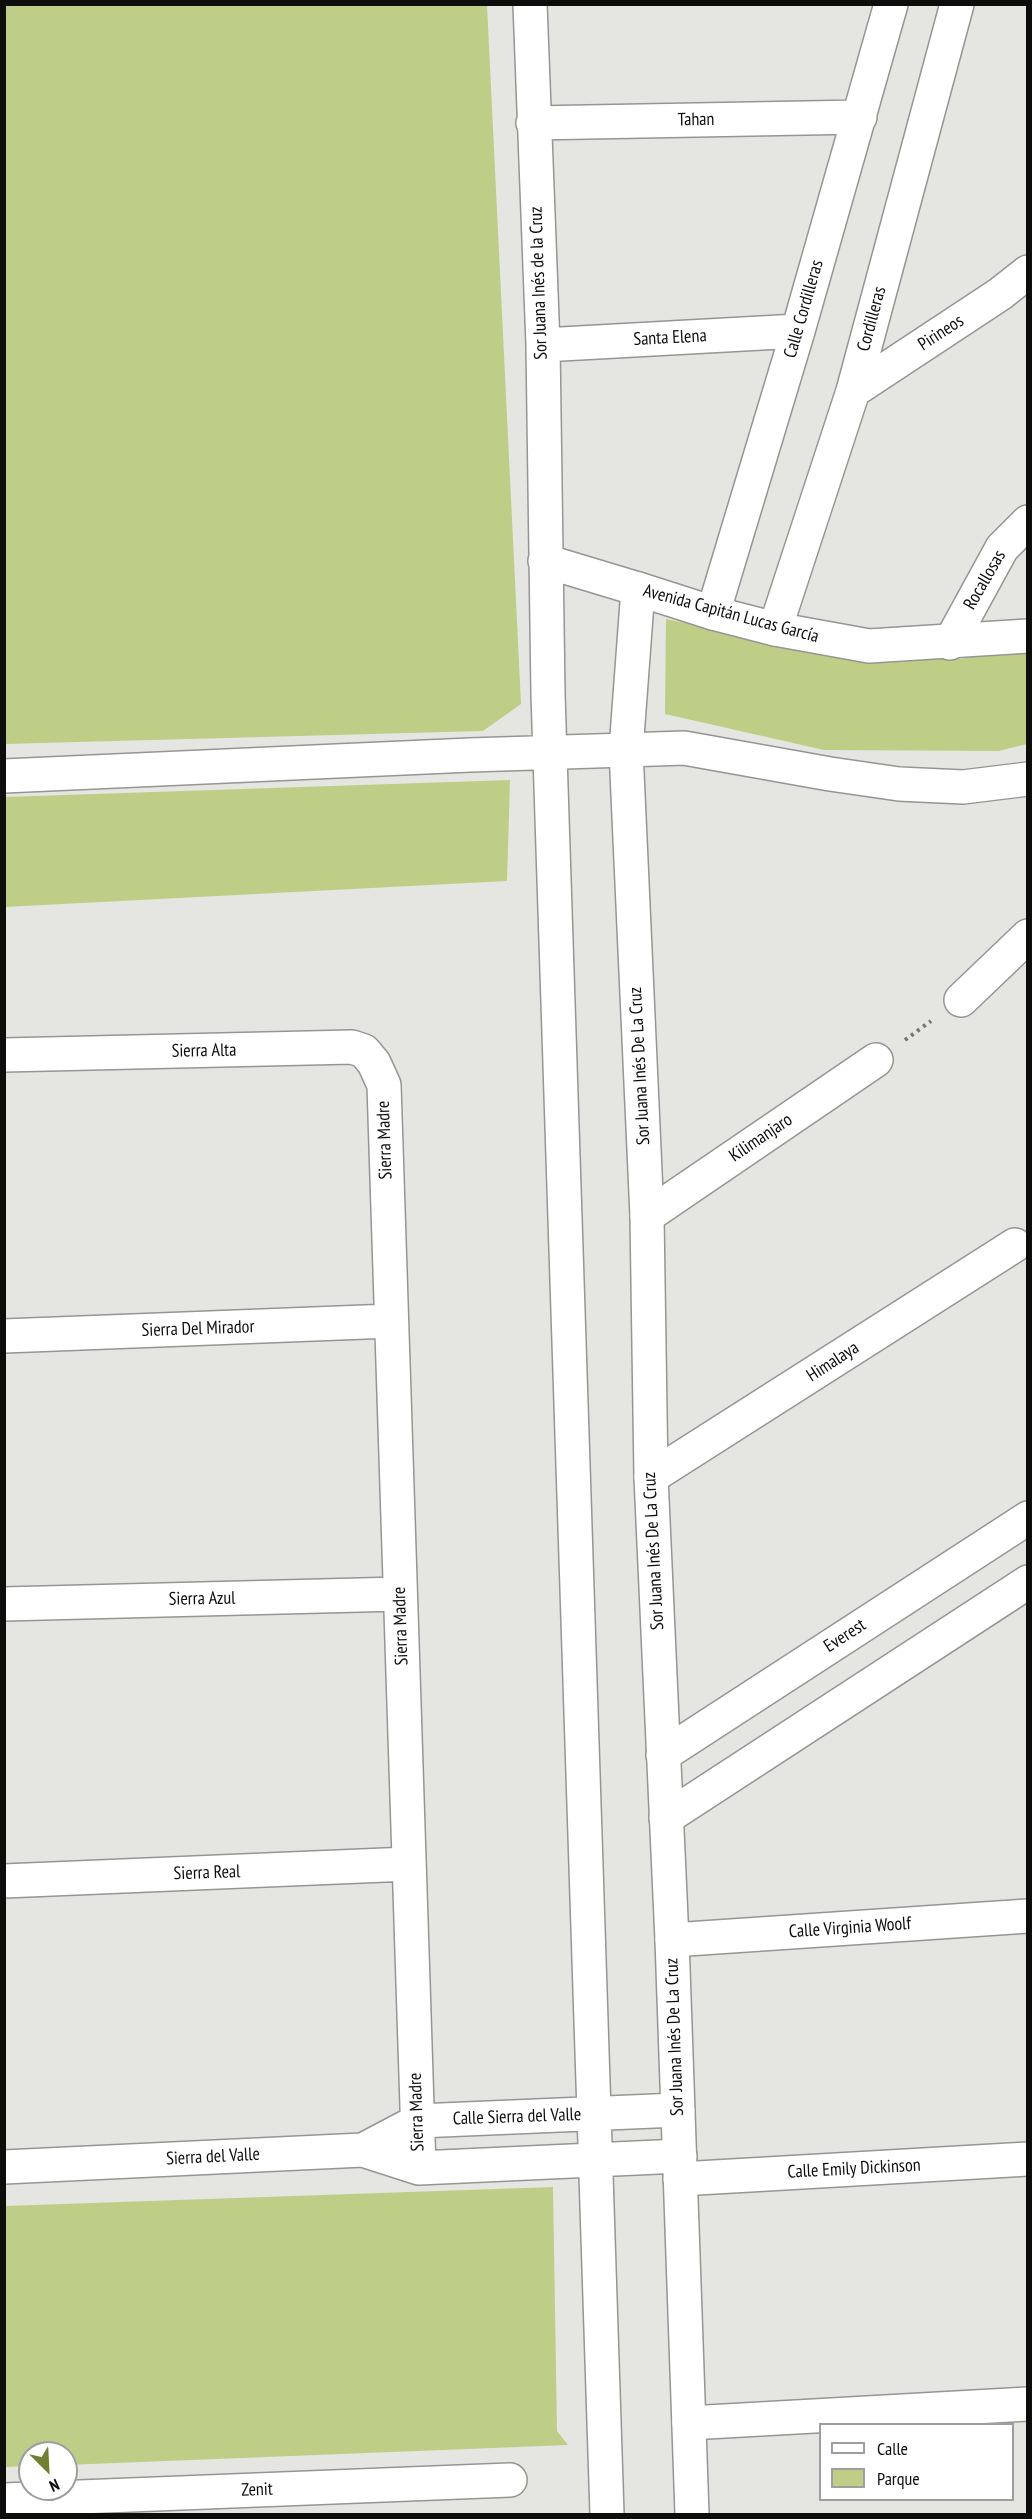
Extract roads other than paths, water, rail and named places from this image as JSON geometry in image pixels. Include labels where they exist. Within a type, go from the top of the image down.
[{"type":"street","name":"Sor Juana Inés de la Cruz","points":[[530,4],[543,345],[545,561],[551,751]]},
{"type":"street","name":"Calle Cordilleras","points":[[713,613],[798,331],[891,4]]},
{"type":"street","name":"Cordilleras","points":[[775,630],[853,391],[957,4]]},
{"type":"street","name":"Tahan","points":[[533,123],[860,117]]},
{"type":"street","name":"Pirineos","points":[[853,391],[1000,294],[1028,272]]},
{"type":"street","name":"Santa Elena","points":[[543,345],[798,331]]},
{"type":"street","name":"Rocallosas","points":[[950,643],[1002,548],[1028,522]]},
{"type":"street","name":"Avenida Capitán Lucas García","points":[[545,561],[775,630],[869,646],[950,643],[1028,636]]},
{"type":"street","name":"Sor Juana Inés De La Cruz","points":[[638,589],[626,750],[647,1216],[651,1477],[672,1940],[692,2514]]},
{"type":"street","points":[[4,776],[551,751],[684,748],[899,784],[963,787],[1028,779]]},
{"type":"street","points":[[551,751],[607,2514]]},
{"type":"street","points":[[961,1000],[1028,936]]},
{"type":"street","name":"Sierra Alta","points":[[4,1056],[352,1047],[364,1051],[374,1063],[384,1085]]},
{"type":"street","name":"Kilimanjaro","points":[[647,1216],[876,1060]]},
{"type":"street","name":"Sierra Madre","points":[[384,1085],[419,2168]]},
{"type":"street","name":"Himalaya","points":[[651,1477],[1016,1245]]},
{"type":"street","name":"Sierra Del Mirador","points":[[4,1336],[391,1322]]},
{"type":"street","name":"Everest","points":[[663,1755],[1028,1518]]},
{"type":"street","points":[[666,1818],[755,1757],[1028,1582]]},
{"type":"street","name":"Sierra Azul","points":[[4,1604],[400,1594]]},
{"type":"street","name":"Sierra Real","points":[[4,1881],[410,1864]]},
{"type":"street","name":"Calle Virginia Woolf","points":[[672,1940],[1028,1916]]},
{"type":"street","name":"Calle Sierra del Valle","points":[[363,2150],[418,2121],[678,2110]]},
{"type":"street","name":"Sierra del Valle","points":[[4,2167],[363,2150],[419,2168]]},
{"type":"street","name":"Calle Emily Dickinson","points":[[680,2168],[1028,2159]]},
{"type":"street","points":[[419,2168],[596,2160],[680,2168]]},
{"type":"street","points":[[689,2423],[1028,2403]]},
{"type":"street","name":"Zenit","points":[[4,2500],[510,2480]]}]
